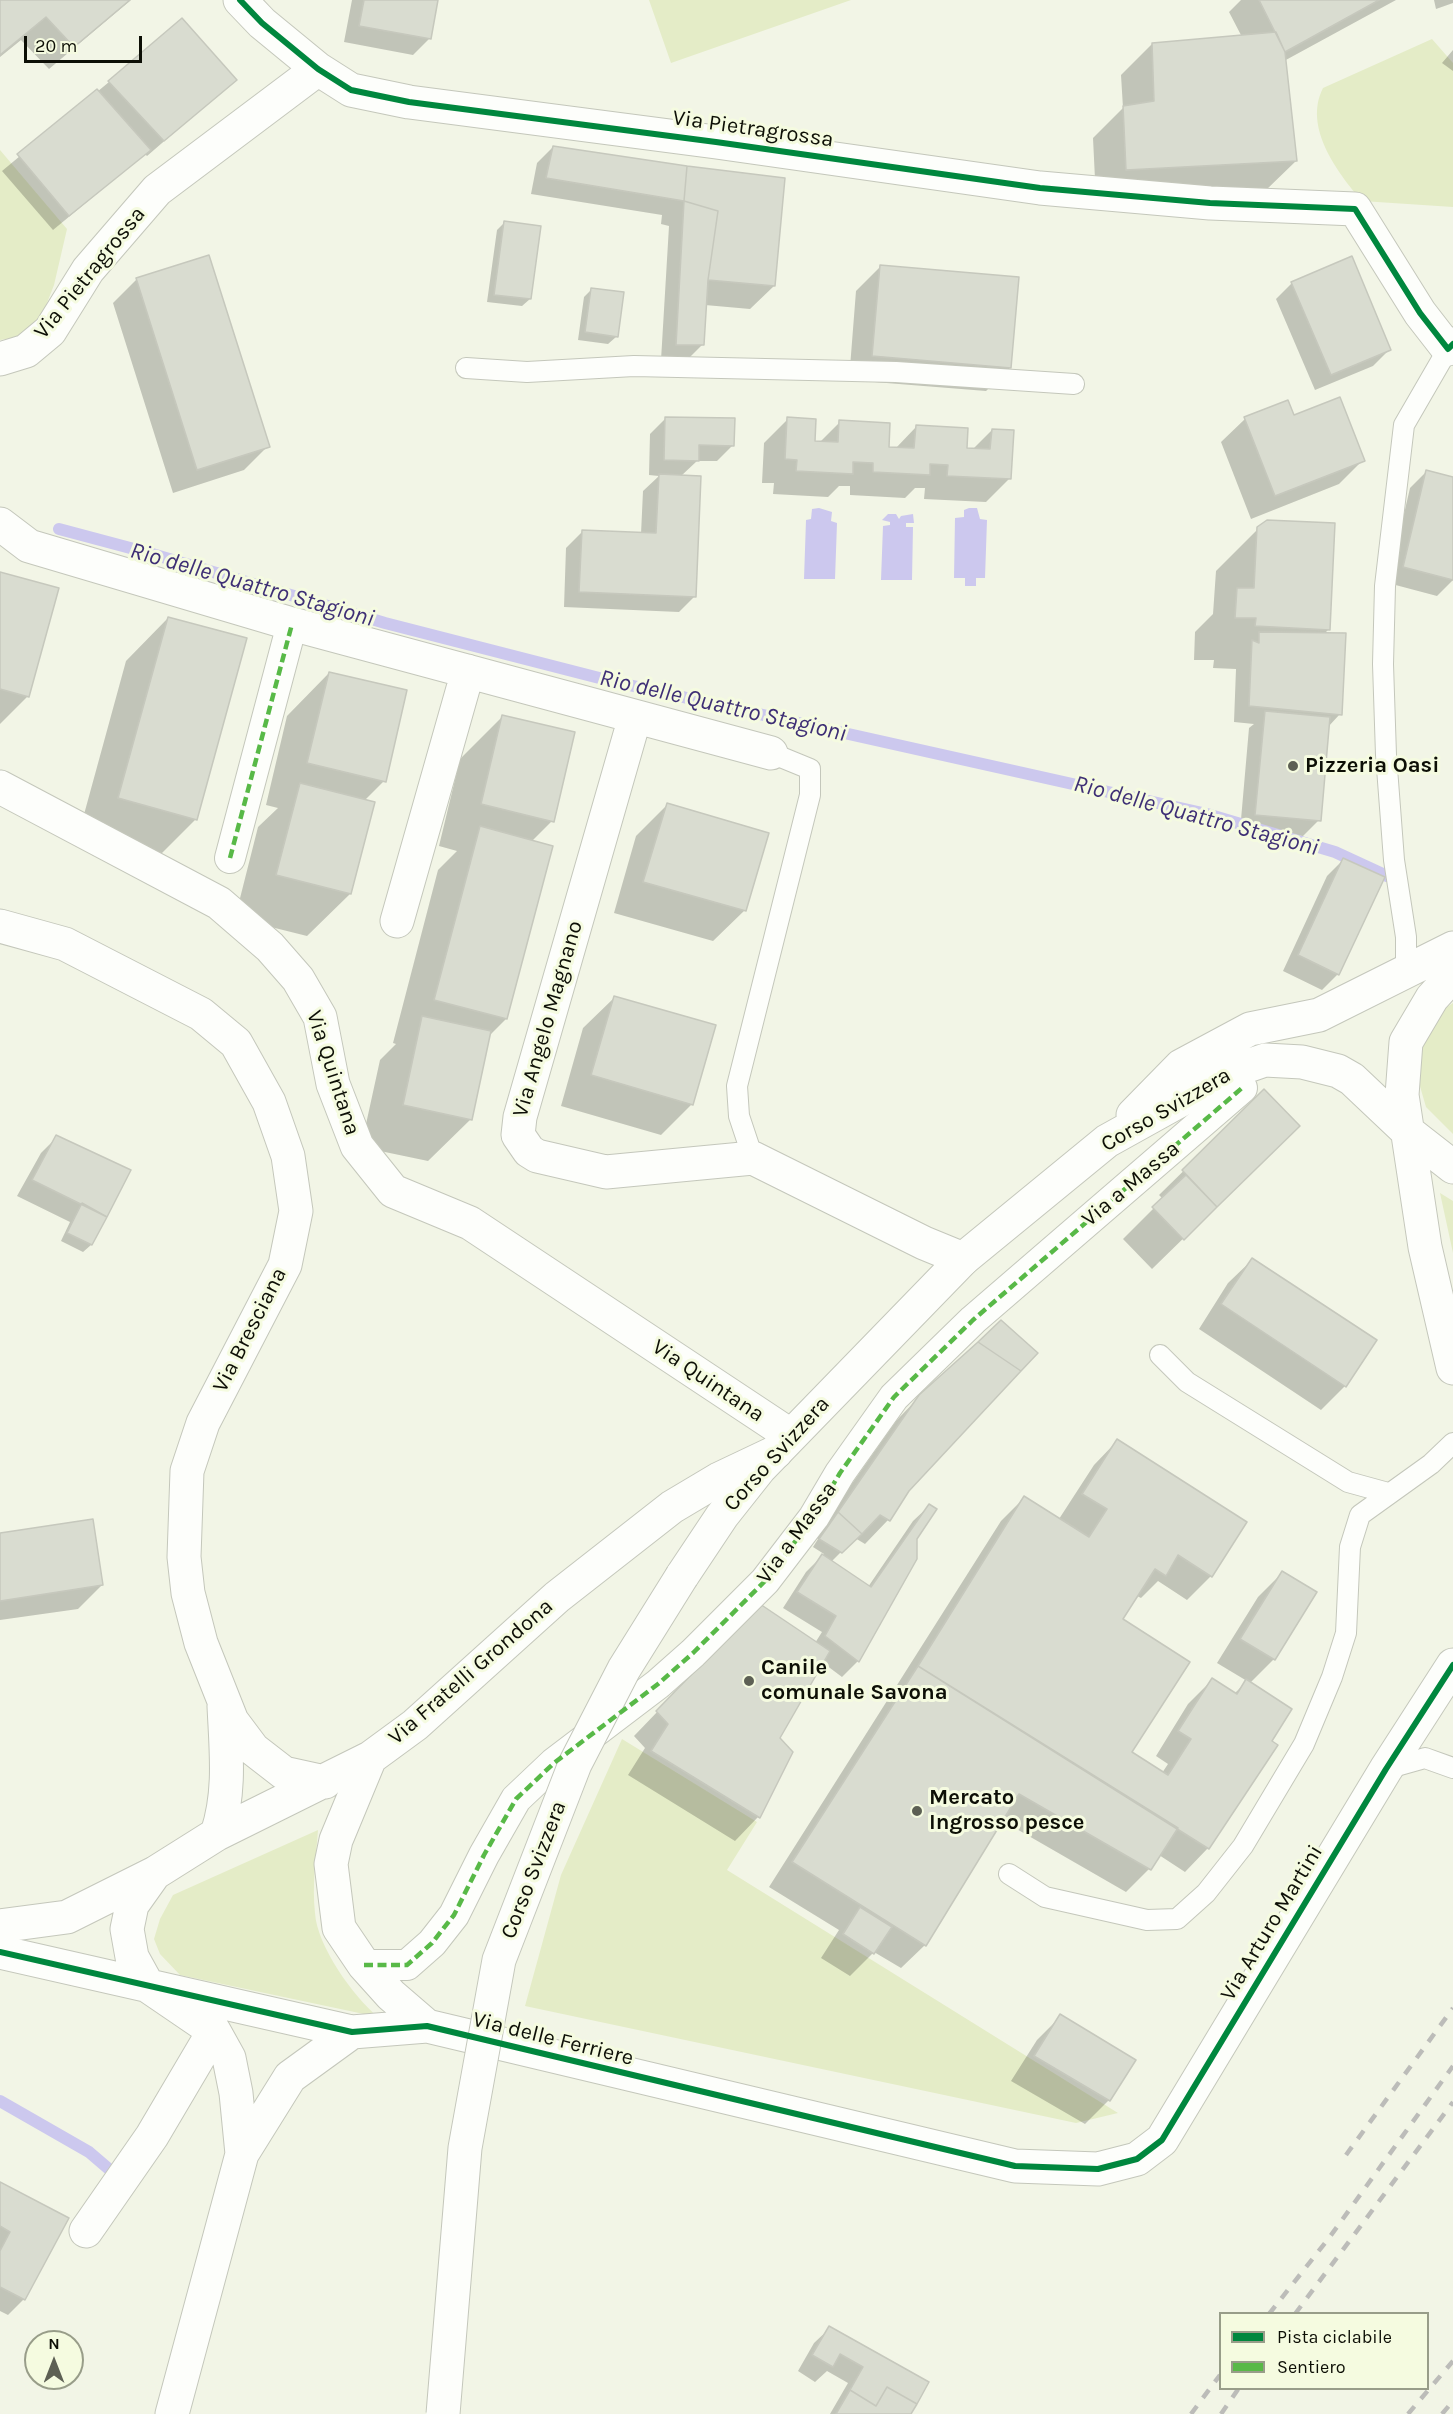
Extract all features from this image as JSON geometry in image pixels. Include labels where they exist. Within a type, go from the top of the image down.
[{"type":"street","name":"Via Pietragrossa","points":[[240,0],[262,23],[318,69],[351,90],[409,102],[716,142],[1040,188],[1210,203],[1355,209],[1420,313],[1451,346]]},
{"type":"street","name":"Via Pietragrossa","points":[[0,359],[26,351],[50,331],[88,270],[157,190],[318,69]]},
{"type":"street","points":[[0,524],[29,546],[292,624],[771,753]]},
{"type":"street","points":[[230,858],[292,624]]},
{"type":"street","points":[[397,921],[468,671]]},
{"type":"street","name":"Via Angelo Magnano","points":[[635,717],[520,1117],[518,1135],[529,1151],[537,1156],[606,1172],[753,1158]]},
{"type":"street","name":"Via Quintana","points":[[0,787],[219,903],[270,947],[298,980],[320,1017],[333,1084],[357,1146],[393,1191],[470,1223],[783,1444]]},
{"type":"street","name":"Via Bresciana","points":[[0,926],[65,944],[201,1014],[236,1043],[269,1102],[288,1156],[296,1211],[285,1265],[203,1423],[187,1471],[183,1534],[188,1593],[201,1643],[232,1721],[253,1749],[284,1773],[325,1782]]},
{"type":"street","points":[[1107,1141],[1181,1066],[1250,1029],[1319,1015],[1453,948]]},
{"type":"street","points":[[1453,975],[1432,998],[1406,1042],[1402,1095],[1425,1247],[1453,1368]]},
{"type":"street","name":"Corso Svizzera","points":[[443,2414],[465,2148],[500,1960],[575,1764],[624,1669],[722,1516],[760,1468],[963,1259],[1107,1141],[1233,1071],[1265,1060],[1302,1062],[1338,1071],[1352,1079],[1407,1131],[1453,1167]]},
{"type":"street","name":"Via a Massa","points":[[364,1965],[407,1965],[432,1943],[454,1915],[484,1855],[516,1799],[554,1763],[658,1684],[693,1653],[765,1581],[814,1517],[840,1473],[894,1397],[973,1320],[1242,1088]]},
{"type":"street","points":[[753,1158],[924,1243],[963,1259]]},
{"type":"street","name":"Via Fratelli Grondona","points":[[0,1926],[67,1917],[155,1873],[217,1834],[370,1758],[415,1725],[557,1597],[672,1508],[783,1444]]},
{"type":"street","name":"Via Arturo Martini","points":[[1098,2169],[1137,2159],[1162,2140],[1386,1769],[1453,1665]]},
{"type":"street","name":"Via Bresciana","points":[[217,1834],[224,1813],[227,1786],[224,1705]]},
{"type":"street","points":[[370,1758],[336,1840],[332,1864],[339,1928],[364,1965],[391,1995],[427,2026]]},
{"type":"street","name":"Via Fratelli Grondona","points":[[148,1986],[132,1958],[127,1929],[132,1905],[155,1873]]},
{"type":"street","name":"Via delle Ferriere","points":[[0,1953],[352,2031],[427,2026],[1015,2166],[1098,2169]]},
{"type":"street","name":"Via delle Ferriere","points":[[148,1986],[214,2031],[229,2058],[236,2093],[242,2154],[172,2414]]},
{"type":"street","points":[[86,2231],[152,2136],[214,2031]]},
{"type":"street","points":[[242,2154],[290,2077],[352,2031]]},
{"type":"lane","points":[[1406,971],[1406,937],[1394,860],[1386,755],[1383,664],[1384,586],[1404,425],[1451,346]]},
{"type":"lane","points":[[466,368],[527,372],[634,366],[896,372],[1074,384]]},
{"type":"lane","points":[[753,1158],[740,1116],[737,1086],[810,795],[810,769],[771,753]]},
{"type":"lane","points":[[1160,1355],[1187,1382],[1348,1482],[1388,1493]]},
{"type":"lane","points":[[1009,1874],[1045,1897],[1147,1920],[1178,1919],[1206,1893],[1243,1846],[1304,1744],[1332,1677],[1346,1633],[1350,1547],[1360,1515],[1431,1464],[1453,1443]]},
{"type":"lane","points":[[1386,1769],[1425,1758],[1453,1768]]},
{"type":"green space","points":[[649,0],[851,0],[671,63]]},
{"type":"green space","points":[[1432,39],[1453,63],[1453,207],[1362,201],[1333,163],[1320,133],[1317,118],[1318,103],[1323,88]]},
{"type":"green space","points":[[0,150],[67,229],[54,285],[45,308],[25,336],[0,340]]},
{"type":"green space","points":[[1453,1003],[1453,1134],[1426,1107],[1417,1076],[1421,1045],[1436,1014]]},
{"type":"green space","points":[[1440,1193],[1453,1201],[1453,1253]]},
{"type":"green space","points":[[622,1739],[757,1822],[727,1870],[1118,2113],[1076,2123],[525,2006],[561,1875]]},
{"type":"green space","points":[[318,1830],[314,1892],[317,1926],[329,1955],[348,1984],[378,2017],[180,1975],[160,1954],[154,1939],[160,1919],[173,1895]]},
{"type":"shaded area","points":[[819,508],[832,512],[831,521],[837,523],[835,579],[804,579],[806,520],[811,519],[812,509]]},
{"type":"shaded area","points":[[977,508],[980,519],[987,520],[985,578],[976,578],[976,586],[965,586],[965,578],[954,578],[955,518],[964,517],[964,510]]},
{"type":"shaded area","points":[[888,514],[896,514],[899,519],[901,516],[913,514],[914,523],[906,523],[906,527],[913,527],[912,580],[881,580],[883,526],[890,525],[890,522],[882,520]]},
{"type":"building","points":[[0,0],[130,0],[74,47],[46,17],[0,55]]},
{"type":"building","points":[[364,0],[438,0],[431,39],[359,26]]},
{"type":"building","points":[[1259,0],[1379,0],[1285,52]]},
{"type":"building","points":[[182,18],[237,80],[164,141],[108,81]]},
{"type":"building","points":[[1276,32],[1285,52],[1297,161],[1126,170],[1123,106],[1154,101],[1152,43]]},
{"type":"building","points":[[97,89],[151,150],[69,216],[17,154]]},
{"type":"building","points":[[553,146],[687,166],[684,201],[546,178]]},
{"type":"building","points":[[687,166],[785,178],[775,286],[708,280],[718,211],[684,201]]},
{"type":"building","points":[[684,201],[718,211],[708,280],[704,345],[676,345]]},
{"type":"building","points":[[504,221],[541,226],[531,299],[494,295]]},
{"type":"building","points":[[209,255],[270,447],[197,470],[136,278]]},
{"type":"building","points":[[1352,256],[1391,350],[1331,375],[1291,282]]},
{"type":"building","points":[[880,265],[1019,277],[1011,368],[872,356]]},
{"type":"building","points":[[591,288],[624,292],[618,337],[585,332]]},
{"type":"building","points":[[1340,397],[1365,461],[1275,496],[1244,417],[1288,400],[1294,415]]},
{"type":"building","points":[[665,417],[735,418],[734,446],[699,445],[699,461],[664,460]]},
{"type":"building","points":[[787,417],[816,419],[815,441],[838,442],[839,420],[890,423],[889,447],[914,448],[916,425],[968,428],[967,448],[990,449],[992,429],[1014,430],[1011,479],[947,476],[948,465],[930,464],[930,475],[873,472],[873,463],[853,462],[853,474],[796,471],[797,460],[785,459]]},
{"type":"building","points":[[1426,470],[1453,477],[1453,580],[1403,567]]},
{"type":"building","points":[[659,474],[701,476],[696,597],[579,592],[582,530],[656,533]]},
{"type":"building","points":[[1267,520],[1335,523],[1330,630],[1255,626],[1256,618],[1235,618],[1237,588],[1254,588],[1257,527]]},
{"type":"building","points":[[0,572],[59,588],[29,697],[0,689]]},
{"type":"building","points":[[168,617],[247,638],[197,820],[118,798]]},
{"type":"building","points":[[1259,632],[1346,633],[1342,715],[1249,706],[1252,640],[1259,643]]},
{"type":"building","points":[[329,672],[407,690],[386,782],[307,763]]},
{"type":"building","name":"Pizzeria Oasi","points":[[1265,711],[1330,717],[1321,821],[1255,815]]},
{"type":"building","points":[[502,715],[575,732],[554,822],[481,804]]},
{"type":"building","points":[[300,783],[375,802],[351,894],[276,875]]},
{"type":"building","points":[[667,803],[769,833],[746,911],[643,882]]},
{"type":"building","points":[[480,826],[553,846],[507,1019],[434,1000]]},
{"type":"building","points":[[1343,858],[1385,877],[1339,975],[1298,955]]},
{"type":"building","points":[[614,996],[716,1025],[693,1105],[591,1075]]},
{"type":"building","points":[[422,1016],[491,1031],[472,1120],[403,1105]]},
{"type":"building","points":[[1264,1089],[1300,1126],[1217,1207],[1182,1170]]},
{"type":"building","points":[[56,1135],[131,1170],[107,1217],[32,1180]]},
{"type":"building","points":[[1186,1175],[1217,1207],[1184,1240],[1152,1207]]},
{"type":"building","points":[[82,1203],[107,1217],[92,1245],[67,1233]]},
{"type":"building","points":[[1252,1258],[1377,1340],[1346,1387],[1221,1304]]},
{"type":"building","points":[[1001,1320],[1038,1353],[1021,1371],[978,1342]]},
{"type":"building","points":[[978,1342],[1021,1371],[909,1491],[890,1521],[880,1515],[862,1534],[838,1512],[919,1395]]},
{"type":"building","points":[[1117,1439],[1247,1522],[1212,1577],[1178,1555],[1166,1576],[1155,1569],[1123,1619],[1190,1662],[1132,1752],[1168,1775],[1191,1739],[1178,1731],[1212,1678],[1237,1694],[1246,1679],[1292,1709],[1272,1741],[1278,1745],[1209,1849],[918,1666],[1024,1496],[1089,1537],[1107,1509],[1082,1494]]},
{"type":"building","points":[[929,1504],[937,1509],[917,1539],[917,1559],[859,1662],[825,1636],[836,1616],[797,1592],[822,1554],[871,1587]]},
{"type":"building","points":[[838,1512],[862,1534],[842,1553],[819,1539]]},
{"type":"building","points":[[93,1519],[103,1585],[0,1601],[0,1533]]},
{"type":"building","points":[[1282,1571],[1317,1592],[1275,1660],[1240,1639]]},
{"type":"building","name":"Canile comunale Savona","points":[[760,1604],[830,1651],[780,1738],[793,1752],[760,1818],[651,1751],[668,1724],[656,1711]]},
{"type":"building","name":"Mercato Ingrosso pesce","points":[[918,1666],[1178,1828],[1151,1870],[1019,1794],[926,1946],[792,1862]]},
{"type":"building","points":[[860,1907],[892,1927],[874,1954],[843,1934]]},
{"type":"building","points":[[1060,2014],[1136,2060],[1110,2101],[1034,2056]]},
{"type":"building","points":[[0,2182],[69,2218],[25,2300],[0,2287],[0,2251],[10,2232],[0,2226]]},
{"type":"building","points":[[829,2326],[929,2382],[917,2404],[887,2387],[876,2406],[850,2390],[863,2367],[840,2354],[833,2367],[812,2355]]},
{"type":"building","points":[[887,2387],[917,2404],[911,2414],[836,2414],[850,2390],[876,2406]]},
{"type":"waterway","name":"Rio delle Quattro Stagioni","points":[[59,529],[149,553],[385,623],[611,681],[1207,814],[1335,852],[1387,876]]},
{"type":"waterway","points":[[0,2101],[89,2152],[110,2170]]},
{"type":"railway","points":[[1346,2155],[1453,2008]]},
{"type":"railway","points":[[1271,2312],[1329,2238],[1453,2066]]},
{"type":"railway","points":[[1296,2312],[1453,2102]]},
{"type":"railway","points":[[1429,2389],[1453,2361]]},
{"type":"railway","points":[[1191,2414],[1219,2376]]},
{"type":"railway","points":[[1221,2414],[1238,2390]]},
{"type":"railway","points":[[1408,2414],[1428,2390]]},
{"type":"railway","points":[[1442,2414],[1453,2401]]},
{"type":"marked path","points":[[230,858],[292,624]]},
{"type":"marked path","points":[[364,1965],[407,1965],[432,1943],[454,1915],[484,1855],[516,1799],[554,1763],[658,1684],[693,1653],[765,1581],[814,1517],[840,1473],[894,1397],[973,1320],[1242,1088]]},
{"type":"cycle path","points":[[240,0],[262,23],[318,69],[351,90],[409,102],[716,142],[1040,188],[1210,203],[1355,209],[1420,313],[1448,349],[1453,344]]},
{"type":"cycle path","points":[[0,1952],[352,2032],[427,2026],[1015,2166],[1098,2169],[1137,2159],[1162,2140],[1386,1769],[1453,1665]]},
{"type":"place","name":"Pizzeria Oasi","points":[[1293,766]]},
{"type":"place","name":"Canile comunale Savona","points":[[749,1681]]},
{"type":"place","name":"Mercato Ingrosso pesce","points":[[917,1811]]}]
